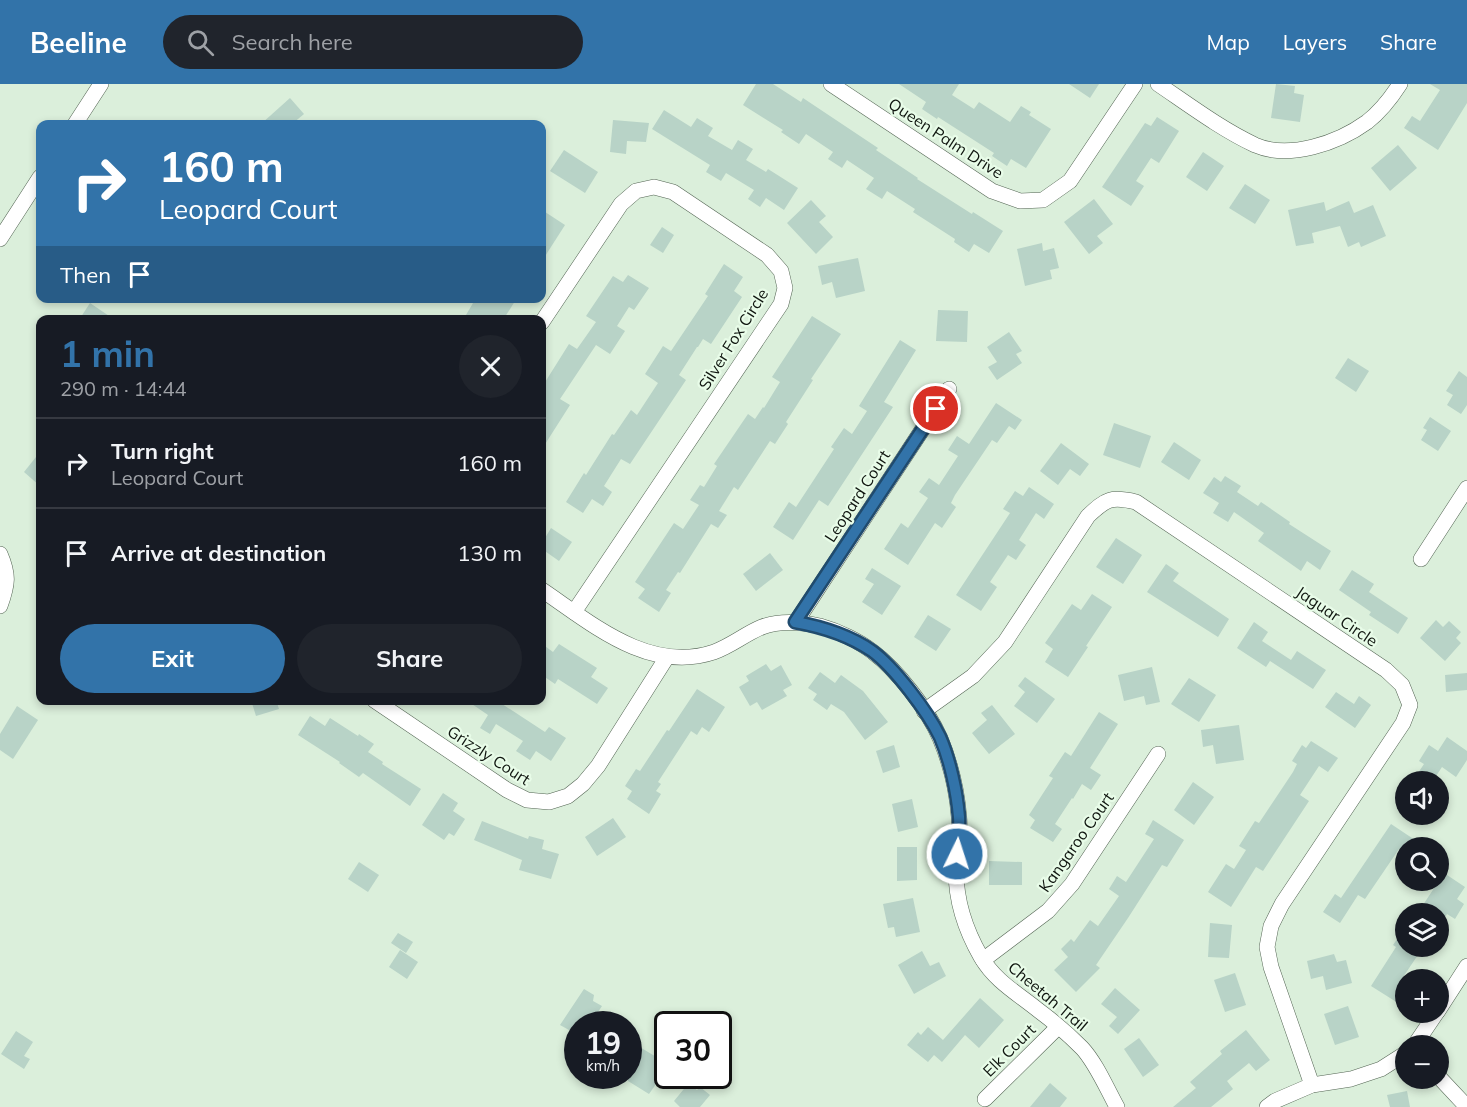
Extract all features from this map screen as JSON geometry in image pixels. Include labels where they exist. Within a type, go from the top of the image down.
[{"type":"street","points":[[78,120],[101,84]]},
{"type":"street","name":"Queen Palm Drive","points":[[831,84],[992,191],[1020,201],[1043,200],[1070,181],[1135,84]]},
{"type":"street","points":[[1158,84],[1257,146],[1285,152],[1320,145],[1347,134],[1368,121],[1390,99],[1400,84]]},
{"type":"street","points":[[0,239],[36,183]]},
{"type":"street","name":"Silver Fox Circle","points":[[546,316],[621,204],[636,191],[654,187],[673,192],[767,255],[781,271],[785,288],[781,304],[574,612]]},
{"type":"street","name":"Leopard Court","points":[[795,622],[949,389]]},
{"type":"street","points":[[1421,559],[1467,488]]},
{"type":"street","name":"Jaguar Circle","points":[[924,711],[973,676],[1005,642],[1088,516],[1102,503],[1118,498],[1136,502],[1386,670],[1402,685],[1410,705],[1403,723],[1282,904],[1271,926],[1267,947],[1271,967],[1312,1085]]},
{"type":"street","points":[[0,554],[7,570],[6,589],[0,606]]},
{"type":"street","name":"Cheetah Trail","points":[[546,593],[618,640],[641,651],[667,657],[688,657],[714,652],[761,627],[777,622],[795,622],[821,627],[847,637],[873,652],[900,679],[940,737],[952,775],[960,818],[956,872],[959,902],[969,934],[983,960],[997,977],[1083,1050],[1117,1107]]},
{"type":"street","name":"Grizzly Court","points":[[381,705],[507,790],[527,800],[549,802],[568,796],[583,784],[598,766],[667,657]]},
{"type":"street","name":"Kangaroo Court","points":[[983,960],[1048,911],[1072,884],[1158,754]]},
{"type":"street","points":[[1449,995],[1467,966]]},
{"type":"street","name":"Elk Court","points":[[986,1099],[1058,1027]]},
{"type":"street","points":[[1267,1107],[1275,1101],[1312,1085],[1351,1079],[1382,1069],[1395,1060]]},
{"type":"street","points":[[1449,1088],[1467,1107]]},
{"type":"building","points":[[756,84],[773,84],[801,102],[803,98],[878,148],[876,150],[917,179],[1003,231],[989,253],[974,244],[969,252],[954,242],[955,239],[913,212],[915,209],[887,191],[882,199],[866,189],[874,178],[847,160],[842,168],[828,159],[833,152],[806,134],[799,144],[781,132],[783,130],[743,105]]},
{"type":"building","points":[[899,84],[959,84],[952,95],[974,109],[979,102],[1010,122],[1021,106],[1031,112],[1029,115],[1051,129],[1026,168],[1011,159],[1007,166],[992,156],[994,153],[922,109],[926,102]]},
{"type":"building","points":[[1069,84],[1099,84],[1090,98]]},
{"type":"building","points":[[1276,84],[1295,86],[1294,93],[1304,95],[1300,122],[1271,118]]},
{"type":"building","points":[[1430,84],[1467,84],[1467,103],[1438,150],[1404,128],[1412,116],[1420,121],[1440,90]]},
{"type":"building","points":[[290,98],[304,114],[297,120],[265,120]]},
{"type":"building","points":[[664,110],[691,127],[697,118],[713,128],[708,136],[732,150],[738,140],[753,149],[746,160],[766,172],[768,169],[798,188],[784,210],[766,198],[760,207],[748,199],[754,190],[726,173],[721,181],[706,172],[710,165],[652,129]]},
{"type":"building","points":[[1157,117],[1179,131],[1159,163],[1151,158],[1136,181],[1144,186],[1131,206],[1102,187],[1145,123],[1151,126]]},
{"type":"building","points":[[613,120],[649,123],[646,142],[627,141],[626,154],[610,152]]},
{"type":"building","points":[[1398,145],[1417,168],[1390,191],[1371,168]]},
{"type":"building","points":[[564,150],[598,172],[585,193],[550,171]]},
{"type":"building","points":[[1203,152],[1224,166],[1207,191],[1186,177]]},
{"type":"building","points":[[1245,184],[1270,200],[1255,224],[1229,208]]},
{"type":"building","points":[[1094,199],[1113,224],[1097,236],[1103,243],[1089,254],[1064,222]]},
{"type":"building","points":[[811,200],[826,216],[819,222],[833,237],[816,254],[787,223]]},
{"type":"building","points":[[1349,201],[1354,213],[1373,205],[1386,236],[1361,247],[1359,242],[1348,247],[1340,226],[1312,233],[1314,243],[1296,246],[1288,210],[1324,202],[1326,211]]},
{"type":"building","points":[[546,213],[565,225],[546,255]]},
{"type":"building","points":[[662,227],[674,235],[663,253],[650,245]]},
{"type":"building","points":[[1042,243],[1043,251],[1054,248],[1059,268],[1050,270],[1052,279],[1025,286],[1017,249]]},
{"type":"building","points":[[858,258],[865,291],[836,298],[832,282],[822,285],[818,266]]},
{"type":"building","points":[[724,264],[743,277],[734,291],[742,297],[711,344],[703,339],[697,347],[679,375],[686,380],[630,464],[621,459],[604,486],[612,492],[603,506],[592,499],[583,513],[566,502],[584,473],[586,475],[612,434],[614,435],[631,410],[637,415],[658,383],[645,374],[663,346],[671,351],[708,296],[705,294]]},
{"type":"building","points":[[628,275],[649,288],[634,310],[629,307],[617,326],[625,331],[610,354],[596,345],[560,399],[570,405],[546,443],[546,381],[569,344],[577,349],[596,322],[586,316],[613,276],[623,282]]},
{"type":"building","points":[[90,303],[108,315],[82,315]]},
{"type":"building","points":[[473,303],[514,303],[506,315],[466,315]]},
{"type":"building","points":[[938,310],[968,311],[967,342],[936,341]]},
{"type":"building","points":[[812,316],[841,334],[811,379],[813,380],[775,444],[770,441],[738,490],[734,487],[719,511],[727,515],[718,528],[711,524],[680,573],[678,572],[666,590],[671,593],[659,612],[638,598],[645,589],[635,582],[674,523],[683,529],[699,505],[690,500],[700,485],[704,487],[717,466],[714,464],[748,414],[755,419],[764,408],[780,382],[772,377]]},
{"type":"building","points":[[1009,332],[1022,351],[1016,354],[1022,363],[997,380],[988,367],[997,362],[987,347]]},
{"type":"building","points":[[900,340],[916,350],[884,402],[893,407],[828,506],[819,500],[793,540],[773,527],[789,502],[796,507],[834,449],[831,447],[844,428],[852,434],[867,411],[859,406]]},
{"type":"building","points":[[1348,358],[1369,371],[1356,392],[1335,378]]},
{"type":"building","points":[[1459,371],[1467,377],[1467,405],[1461,414],[1447,405],[1453,395],[1446,391]]},
{"type":"building","points":[[996,403],[1022,420],[1015,430],[1009,426],[997,443],[992,440],[955,495],[951,503],[956,507],[942,528],[935,523],[908,565],[884,549],[901,523],[908,528],[928,498],[919,492],[929,478],[939,485],[958,456],[948,450],[957,436],[969,444]]},
{"type":"building","points":[[1430,417],[1451,431],[1438,451],[1421,440],[1427,430],[1423,428]]},
{"type":"building","points":[[1114,423],[1151,436],[1140,468],[1103,455]]},
{"type":"building","points":[[1174,442],[1201,460],[1189,480],[1161,462]]},
{"type":"building","points":[[1061,443],[1089,464],[1080,476],[1070,469],[1058,485],[1040,471]]},
{"type":"building","points":[[36,457],[36,482],[24,472]]},
{"type":"building","points":[[1225,476],[1241,486],[1237,492],[1258,506],[1261,502],[1290,522],[1289,524],[1331,551],[1320,570],[1307,561],[1301,571],[1258,541],[1264,533],[1234,512],[1228,522],[1213,513],[1219,503],[1203,493],[1214,477],[1221,482]]},
{"type":"building","points":[[1029,487],[1054,504],[1044,519],[1036,513],[1019,540],[1026,545],[1016,560],[1008,555],[990,582],[997,587],[981,611],[956,595],[1010,513],[1003,509],[1015,491],[1023,496]]},
{"type":"building","points":[[551,528],[572,542],[559,561],[546,552],[546,536]]},
{"type":"building","points":[[1116,538],[1142,555],[1123,584],[1096,567]]},
{"type":"building","points":[[770,553],[783,570],[756,591],[743,574]]},
{"type":"building","points":[[1166,564],[1179,573],[1173,581],[1229,619],[1218,637],[1147,592]]},
{"type":"building","points":[[872,568],[901,586],[882,615],[862,602],[874,584],[865,579]]},
{"type":"building","points":[[1352,570],[1374,584],[1369,592],[1408,618],[1398,634],[1369,615],[1371,612],[1339,590]]},
{"type":"building","points":[[1092,594],[1112,607],[1068,677],[1045,662],[1053,649],[1045,643],[1072,604],[1081,610]]},
{"type":"building","points":[[928,615],[951,629],[936,651],[914,637]]},
{"type":"building","points":[[1436,620],[1443,627],[1449,621],[1461,632],[1456,638],[1461,643],[1445,661],[1420,638]]},
{"type":"building","points":[[1254,622],[1268,632],[1262,641],[1291,660],[1297,651],[1326,670],[1313,689],[1270,661],[1266,667],[1237,648]]},
{"type":"building","points":[[559,644],[597,668],[591,677],[608,688],[597,704],[558,679],[555,684],[546,678],[546,647],[553,652]]},
{"type":"building","points":[[766,664],[771,671],[781,665],[792,685],[783,690],[787,696],[762,710],[757,702],[750,706],[739,687],[749,681],[746,676]]},
{"type":"building","points":[[1152,667],[1160,702],[1146,705],[1144,696],[1124,701],[1118,675]]},
{"type":"building","points":[[820,672],[835,683],[841,675],[863,691],[888,722],[865,740],[844,712],[831,704],[827,710],[813,700],[817,694],[808,688]]},
{"type":"building","points":[[1467,673],[1467,690],[1446,692],[1445,675]]},
{"type":"building","points":[[1025,677],[1055,699],[1037,723],[1014,706],[1025,692],[1018,686]]},
{"type":"building","points":[[1189,678],[1216,695],[1199,722],[1171,704]]},
{"type":"building","points":[[697,689],[725,707],[709,732],[702,727],[697,735],[691,731],[658,782],[661,784],[656,791],[661,794],[649,814],[627,799],[632,791],[625,786],[636,769],[640,771]]},
{"type":"building","points":[[1336,692],[1354,704],[1359,696],[1371,705],[1355,728],[1325,707]]},
{"type":"building","points":[[253,705],[278,705],[279,709],[256,716]]},
{"type":"building","points":[[473,705],[504,705],[545,732],[549,727],[566,738],[551,761],[536,751],[530,760],[516,751],[523,741],[496,724],[490,734],[480,728],[488,715]]},
{"type":"building","points":[[992,705],[1015,734],[989,754],[972,733],[987,720],[981,713]]},
{"type":"building","points":[[17,706],[38,720],[13,759],[0,750],[0,734]]},
{"type":"building","points":[[1099,712],[1118,724],[1090,768],[1101,775],[1091,790],[1082,784],[1055,824],[1062,829],[1053,842],[1030,828],[1035,820],[1029,815],[1053,778],[1049,776],[1065,752],[1071,756]]},
{"type":"building","points":[[310,716],[325,726],[330,718],[374,744],[368,752],[383,762],[382,764],[421,789],[410,806],[363,773],[359,777],[298,735]]},
{"type":"building","points":[[1239,725],[1244,760],[1216,764],[1213,745],[1203,747],[1201,730]]},
{"type":"building","points":[[1447,737],[1467,751],[1467,760],[1456,777],[1442,767],[1439,771],[1419,771],[1424,764],[1419,761],[1429,745],[1438,751]]},
{"type":"building","points":[[1311,741],[1338,758],[1328,772],[1319,766],[1300,795],[1309,801],[1263,871],[1256,867],[1231,907],[1208,892],[1226,864],[1234,869],[1246,850],[1239,846],[1255,821],[1259,823],[1293,772],[1297,764],[1292,761],[1302,745],[1306,748]]},
{"type":"building","points":[[894,745],[900,767],[883,773],[876,751]]},
{"type":"building","points":[[1193,782],[1214,797],[1194,825],[1174,810]]},
{"type":"building","points":[[443,793],[458,803],[453,811],[465,819],[454,836],[449,833],[444,840],[422,825]]},
{"type":"building","points":[[912,799],[918,827],[898,832],[892,804]]},
{"type":"building","points":[[613,818],[626,837],[597,856],[585,837]]},
{"type":"building","points":[[1153,820],[1184,840],[1167,867],[1162,865],[1096,965],[1100,968],[1076,992],[1054,970],[1068,957],[1061,949],[1071,939],[1074,942],[1090,920],[1098,926],[1119,896],[1109,889],[1117,876],[1126,882],[1154,839],[1145,834]]},
{"type":"building","points":[[482,821],[528,839],[529,836],[544,840],[542,849],[559,854],[551,879],[519,870],[522,860],[474,840]]},
{"type":"building","points":[[1391,824],[1410,837],[1395,837],[1395,855],[1365,899],[1358,895],[1340,923],[1323,912],[1335,894],[1341,898]]},
{"type":"building","points":[[897,847],[917,847],[917,880],[897,881]]},
{"type":"building","points":[[989,861],[1022,862],[1022,885],[989,885]]},
{"type":"building","points":[[359,862],[379,875],[368,892],[348,879]]},
{"type":"building","points":[[1449,876],[1465,887],[1457,899],[1464,904],[1455,919],[1449,915],[1449,903],[1424,903],[1432,891],[1449,891]]},
{"type":"building","points":[[913,898],[920,932],[896,937],[894,927],[888,928],[883,904]]},
{"type":"building","points":[[1210,923],[1232,925],[1229,958],[1208,957]]},
{"type":"building","points":[[398,933],[413,942],[406,953],[391,943]]},
{"type":"building","points":[[1395,949],[1395,957],[1417,957],[1408,969],[1395,969],[1395,1001],[1371,986]]},
{"type":"building","points":[[400,950],[418,962],[407,979],[389,967]]},
{"type":"building","points":[[922,951],[930,966],[939,962],[946,976],[914,994],[898,965]]},
{"type":"building","points":[[1334,954],[1337,962],[1346,960],[1352,983],[1326,990],[1323,976],[1311,979],[1307,961]]},
{"type":"building","points":[[1235,973],[1246,1005],[1225,1012],[1214,980]]},
{"type":"building","points":[[1115,988],[1140,1010],[1118,1034],[1109,1026],[1117,1017],[1101,1004]]},
{"type":"building","points":[[584,989],[594,995],[593,1001],[602,1006],[599,1011],[569,1011]]},
{"type":"building","points":[[980,998],[1004,1020],[979,1048],[965,1035],[942,1062],[934,1055],[928,1062],[907,1045],[918,1032],[921,1035],[928,1027],[943,1040]]},
{"type":"building","points":[[1348,1006],[1359,1037],[1335,1045],[1324,1014]]},
{"type":"building","points":[[1246,1030],[1270,1060],[1256,1071],[1249,1063],[1227,1081],[1233,1089],[1211,1107],[1173,1107],[1196,1088],[1190,1082],[1222,1054],[1220,1051]]},
{"type":"building","points":[[16,1031],[33,1042],[24,1056],[30,1059],[24,1069],[1,1054]]},
{"type":"building","points":[[1139,1038],[1159,1065],[1143,1077],[1124,1049]]},
{"type":"building","points":[[642,1048],[654,1056],[654,1087],[649,1094],[641,1089]]},
{"type":"building","points":[[1050,1083],[1067,1098],[1060,1107],[1030,1107]]},
{"type":"building","points":[[684,1089],[702,1089],[710,1095],[700,1107],[680,1107],[674,1101]]},
{"type":"building","points":[[1407,1091],[1410,1107],[1390,1107],[1387,1095]]},
{"type":"route","points":[[936,409],[795,622],[821,627],[847,637],[873,652],[900,679],[924,711],[940,737],[952,775],[960,818],[957,854]]}]
